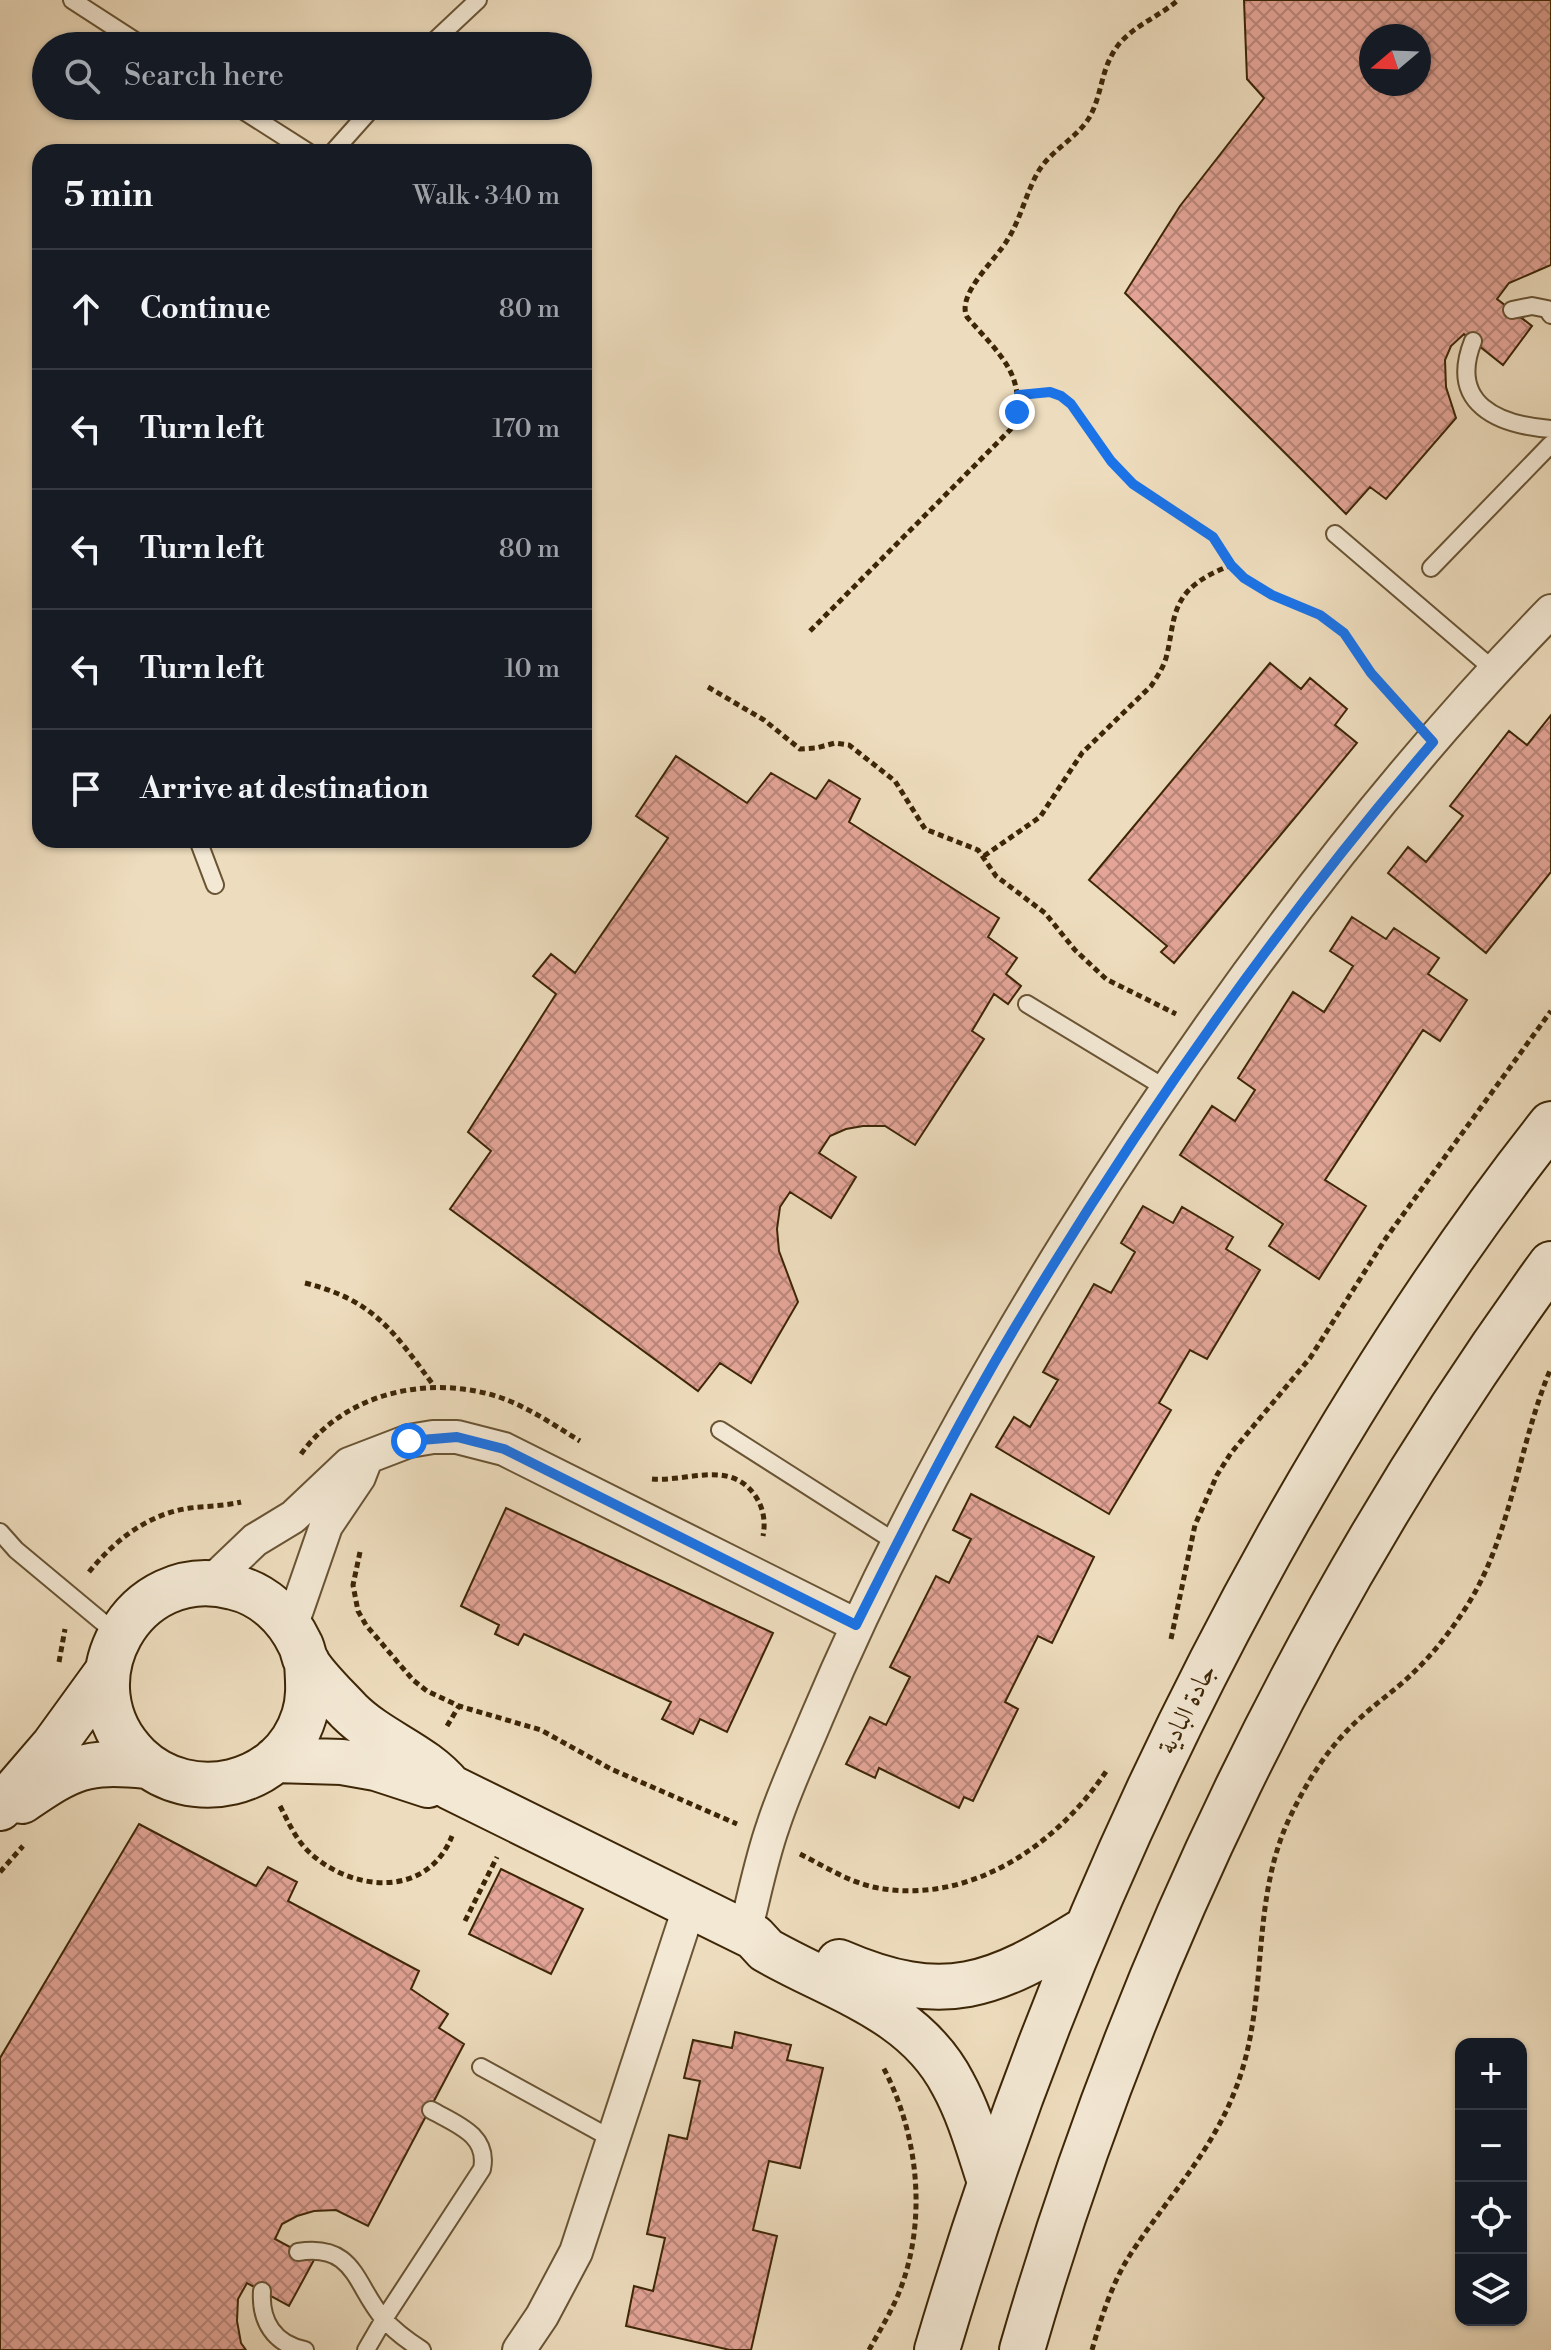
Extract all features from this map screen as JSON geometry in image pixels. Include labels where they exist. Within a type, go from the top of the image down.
[{"type":"street","points":[[750,1935],[769,1838],[856,1625],[957,1429],[1027,1306],[1167,1089],[1270,945],[1379,805],[1494,670],[1551,611]]},
{"type":"street","name":"جادة البادية","points":[[937,2350],[1031,2065],[1144,1796],[1197,1688],[1312,1478],[1374,1376],[1439,1276],[1551,1124]]},
{"type":"street","points":[[1022,2350],[1089,2139],[1142,2001],[1201,1865],[1264,1732],[1334,1602],[1408,1475],[1488,1350],[1551,1264]]},
{"type":"street","points":[[210,1583],[255,1540],[293,1517],[354,1464],[409,1441],[457,1437],[504,1449],[856,1625]]},
{"type":"street","points":[[275,1777],[304,1716],[309,1689],[299,1644],[326,1526],[359,1477],[354,1464]]},
{"type":"street","points":[[0,1808],[54,1745],[113,1654],[134,1614],[169,1590],[189,1584],[210,1583],[256,1595],[276,1609],[299,1644],[359,1720],[382,1738],[425,1763],[450,1787],[750,1935],[774,1955],[880,2008],[905,2024],[923,2041],[952,2081],[990,2182]]},
{"type":"street","points":[[113,1654],[107,1698],[115,1724],[128,1747],[147,1766],[171,1780],[198,1786],[226,1785],[252,1777],[275,1777],[342,1762],[376,1768],[426,1784],[450,1787]]},
{"type":"street","points":[[15,1827],[65,1772],[99,1763],[147,1766]]},
{"type":"street","points":[[519,2350],[554,2296],[576,2252],[690,1905]]},
{"type":"street","points":[[750,1935],[780,1937],[869,1975],[931,1987],[958,1986],[1010,1973],[1086,1929]]},
{"type":"lane","points":[[72,0],[121,32]]},
{"type":"lane","points":[[444,32],[478,0]]},
{"type":"lane","points":[[258,120],[295,144]]},
{"type":"lane","points":[[340,144],[362,120]]},
{"type":"lane","points":[[1512,310],[1532,306],[1547,309],[1551,315]]},
{"type":"lane","points":[[1473,341],[1467,371],[1470,390],[1481,407],[1503,421],[1551,429]]},
{"type":"lane","points":[[1431,568],[1551,444]]},
{"type":"lane","points":[[1335,534],[1494,670]]},
{"type":"lane","points":[[201,848],[215,885]]},
{"type":"lane","points":[[1027,1004],[1167,1089]]},
{"type":"lane","points":[[720,1430],[897,1543]]},
{"type":"lane","points":[[0,1532],[113,1654]]},
{"type":"lane","points":[[481,2067],[614,2140]]},
{"type":"lane","points":[[366,2350],[482,2169],[483,2150],[473,2134],[431,2110]]},
{"type":"lane","points":[[298,2252],[313,2249],[327,2251],[350,2265],[384,2319],[422,2350]]},
{"type":"lane","points":[[262,2291],[264,2320],[271,2332],[282,2342],[305,2350]]},
{"type":"path","points":[[810,631],[1013,427],[1019,395],[1015,377],[967,317],[966,296],[1008,240],[1039,171],[1090,115],[1102,72],[1120,43],[1133,30],[1178,0]]},
{"type":"path","points":[[1019,395],[1050,392],[1071,404],[1111,461],[1133,484],[1213,537],[1231,565],[1258,587],[1320,615],[1344,633],[1371,673],[1433,742]]},
{"type":"path","points":[[984,856],[1040,817],[1082,753],[1151,686],[1160,673],[1178,604],[1195,584],[1231,565]]},
{"type":"path","points":[[708,687],[764,720],[800,749],[835,743],[849,745],[895,781],[925,829],[973,846],[984,856],[996,876],[1045,913],[1075,950],[1106,979],[1209,1030]]},
{"type":"path","points":[[1167,1653],[1195,1525],[1217,1475],[1231,1453],[1310,1358],[1386,1238],[1551,1011]]},
{"type":"path","points":[[305,1283],[331,1289],[379,1317],[434,1386]]},
{"type":"path","points":[[1092,2350],[1128,2257],[1196,2163],[1235,2093],[1257,2011],[1268,1881],[1288,1819],[1330,1749],[1358,1720],[1415,1672],[1442,1642],[1465,1609],[1486,1570],[1503,1528],[1529,1429],[1551,1368]]},
{"type":"path","points":[[313,1437],[354,1464]]},
{"type":"path","points":[[362,1546],[353,1585],[358,1611],[366,1625],[413,1680],[427,1691],[459,1706],[541,1730],[621,1775],[769,1838],[849,1879],[872,1886],[898,1891],[952,1887],[1011,1862],[1043,1840],[1071,1815],[1110,1764]]},
{"type":"path","points":[[275,1777],[294,1834],[308,1850],[343,1874],[364,1880],[403,1882],[419,1876],[446,1852],[454,1831]]},
{"type":"path","points":[[0,1872],[15,1827]]},
{"type":"path","points":[[465,1921],[498,1855]]},
{"type":"path","points":[[869,2350],[898,2294],[914,2234],[912,2151],[896,2095],[881,2064]]},
{"type":"building","points":[[1244,0],[1551,0],[1551,265],[1509,283],[1497,299],[1532,326],[1503,365],[1464,334],[1451,346],[1445,360],[1446,387],[1456,418],[1386,499],[1370,487],[1346,514],[1125,293],[1180,206],[1264,98],[1247,79]]},
{"type":"building","points":[[1270,663],[1301,689],[1310,678],[1347,709],[1335,725],[1357,743],[1174,963],[1161,952],[1167,946],[1089,880]]},
{"type":"building","points":[[1551,715],[1551,872],[1486,953],[1388,873],[1408,847],[1426,862],[1463,816],[1450,806],[1509,731],[1527,745]]},
{"type":"building","points":[[676,756],[747,803],[771,773],[816,799],[829,780],[860,799],[849,822],[999,918],[988,937],[1017,958],[1006,974],[1021,986],[1008,1004],[994,994],[972,1031],[984,1039],[915,1145],[885,1126],[846,1129],[830,1136],[819,1153],[856,1177],[831,1218],[790,1192],[780,1207],[777,1229],[779,1251],[798,1302],[751,1383],[720,1363],[698,1391],[450,1209],[491,1151],[468,1132],[556,994],[533,976],[551,954],[575,973],[668,838],[636,816]]},
{"type":"building","points":[[1352,917],[1386,939],[1394,928],[1439,958],[1428,974],[1467,1000],[1440,1041],[1423,1030],[1325,1180],[1366,1206],[1319,1279],[1269,1246],[1283,1224],[1180,1155],[1212,1106],[1235,1121],[1255,1090],[1238,1078],[1293,992],[1324,1012],[1353,966],[1330,951]]},
{"type":"building","points":[[1143,1206],[1173,1223],[1182,1207],[1233,1237],[1226,1249],[1260,1270],[1207,1359],[1190,1350],[1159,1403],[1171,1410],[1109,1514],[996,1447],[1014,1417],[1030,1427],[1058,1380],[1043,1372],[1094,1284],[1111,1293],[1135,1252],[1121,1243]]},
{"type":"building","points":[[971,1494],[1094,1557],[1052,1643],[1038,1636],[1005,1702],[1018,1709],[973,1801],[964,1797],[959,1808],[879,1768],[875,1778],[846,1764],[870,1717],[886,1725],[910,1677],[890,1667],[936,1576],[949,1583],[971,1539],[953,1530]]},
{"type":"building","points":[[506,1508],[773,1633],[727,1732],[700,1719],[693,1734],[662,1719],[671,1702],[524,1634],[518,1645],[495,1634],[499,1625],[461,1606]]},
{"type":"building","points":[[139,1824],[256,1886],[268,1867],[297,1882],[288,1901],[419,1971],[411,1989],[448,2014],[439,2028],[464,2044],[368,2226],[336,2210],[314,2211],[282,2224],[275,2239],[314,2260],[289,2306],[247,2283],[238,2299],[237,2321],[241,2343],[246,2350],[0,2350],[0,2058]]},
{"type":"building","points":[[501,1869],[583,1909],[551,1974],[469,1934]]},
{"type":"building","points":[[735,2032],[791,2045],[787,2060],[823,2068],[800,2168],[769,2161],[753,2230],[777,2236],[751,2350],[730,2350],[626,2326],[634,2286],[653,2291],[665,2238],[647,2234],[669,2135],[687,2139],[700,2081],[684,2078],[693,2040],[732,2048]]},
{"type":"route","points":[[409,1441],[457,1437],[504,1449],[856,1625],[957,1429],[1027,1306],[1100,1190],[1167,1089],[1270,945],[1379,805],[1433,742],[1371,673],[1344,633],[1320,615],[1272,595],[1244,578],[1205,530],[1167,509],[1133,484],[1111,461],[1071,404],[1061,396],[1050,392],[1019,395],[1017,412]]}]
